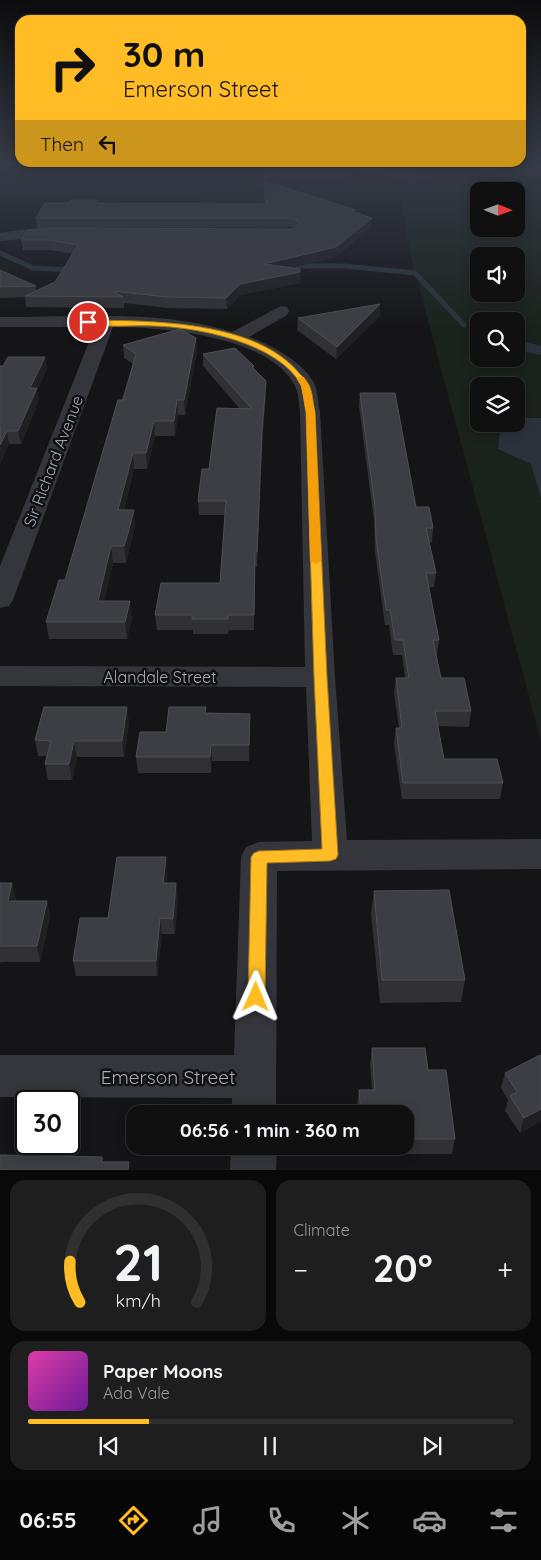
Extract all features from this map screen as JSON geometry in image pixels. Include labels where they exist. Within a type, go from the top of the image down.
[{"type":"street","points":[[0,237],[27,233],[72,232]]},
{"type":"street","points":[[234,338],[281,310]]},
{"type":"street","points":[[0,322],[147,323],[194,327],[234,338],[273,354],[288,365],[305,386],[310,412],[320,677],[330,855]]},
{"type":"street","name":"Sir Richard Avenue","points":[[0,600],[106,322]]},
{"type":"street","name":"Alandale Street","points":[[0,676],[320,677]]},
{"type":"street","name":"Emerson Street","points":[[0,1076],[255,1095],[259,857],[541,854]]},
{"type":"street","points":[[253,1170],[254,1155]]},
{"type":"shaded area","points":[[404,220],[470,220],[470,238],[525,238],[525,220],[541,220],[541,741],[411,257]]},
{"type":"shaded area","points":[[525,342],[541,346],[541,355],[525,352]]},
{"type":"shaded area","points":[[525,418],[541,418],[541,498],[531,464],[498,449],[500,432],[525,432]]},
{"type":"building","points":[[295,220],[370,220],[336,247],[264,264],[300,269],[300,272],[240,284],[226,298],[167,297],[113,291],[123,297],[25,296],[55,282],[78,245],[48,240],[21,240],[28,230],[51,228],[292,229],[301,223]]},
{"type":"building","points":[[0,270],[36,286],[0,287]]},
{"type":"building","points":[[380,304],[337,347],[298,318]]},
{"type":"building","points":[[180,329],[196,338],[184,400],[177,400],[174,421],[154,421],[146,453],[133,453],[118,510],[134,510],[124,546],[111,546],[98,601],[130,601],[125,622],[46,622],[59,580],[65,580],[118,400],[123,400],[136,354],[123,345]]},
{"type":"building","points":[[235,348],[254,366],[252,367],[266,381],[257,552],[255,552],[254,615],[228,615],[228,619],[192,619],[192,615],[155,615],[161,583],[220,583],[226,501],[198,501],[202,469],[209,469],[217,408],[252,409],[203,354]]},
{"type":"building","points":[[8,357],[45,357],[30,388],[37,388],[18,431],[7,431],[0,445],[0,366],[3,366]]},
{"type":"building","points":[[360,393],[395,393],[416,507],[429,507],[433,528],[426,528],[436,573],[426,573],[439,640],[433,640],[441,678],[464,678],[471,711],[435,711],[444,759],[497,759],[503,783],[403,783],[396,728],[402,728],[396,678],[409,678],[403,640],[395,640],[390,610],[386,610]]},
{"type":"building","points":[[44,707],[127,707],[122,741],[74,741],[69,764],[45,764],[51,741],[35,740]]},
{"type":"building","points":[[169,707],[206,707],[205,713],[250,714],[249,745],[211,745],[210,757],[136,757],[140,732],[166,732]]},
{"type":"building","points":[[117,857],[166,857],[163,883],[176,883],[173,919],[160,918],[156,961],[73,961],[80,918],[108,918]]},
{"type":"building","points":[[0,883],[12,883],[8,901],[47,901],[37,946],[0,946]]},
{"type":"building","points":[[449,890],[465,980],[382,980],[374,891]]},
{"type":"building","points":[[372,1048],[425,1048],[428,1070],[446,1070],[455,1139],[414,1139],[414,1105],[360,1105],[359,1090],[375,1090]]},
{"type":"building","points":[[540,1055],[541,1109],[524,1118],[510,1096],[517,1092],[505,1073]]},
{"type":"building","points":[[0,1155],[102,1157],[102,1162],[129,1162],[128,1170],[0,1170]]},
{"type":"waterway","points":[[0,253],[33,268],[73,270]]},
{"type":"waterway","points":[[289,266],[344,266],[415,273],[464,325]]},
{"type":"slow traffic","points":[[301,379],[305,386],[310,412],[316,561]]},
{"type":"route","points":[[88,322],[138,322],[209,330],[253,344],[273,354],[298,375],[305,386],[310,412],[320,677],[330,855],[259,857],[256,997]]}]
